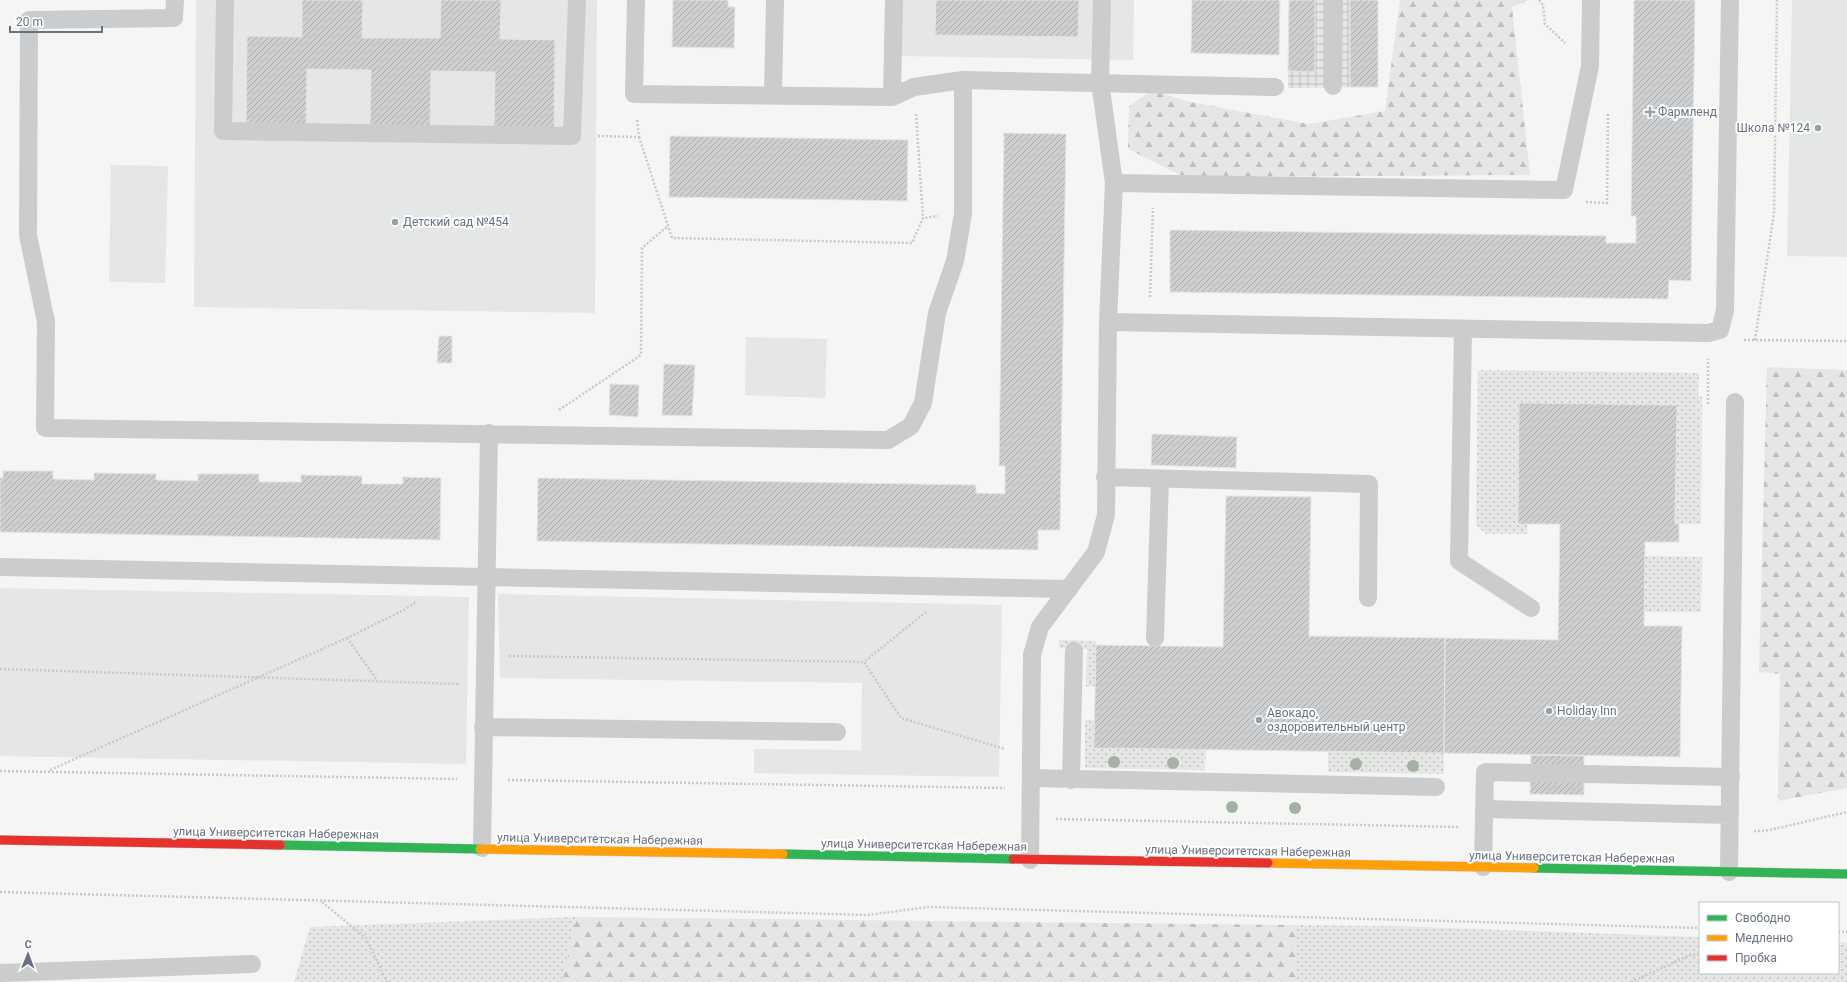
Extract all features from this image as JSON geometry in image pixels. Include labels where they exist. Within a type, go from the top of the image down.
[{"type":"main road","name":"улица Университетская Набережная","points":[[0,840],[1847,874]]},
{"type":"lane","points":[[175,0],[174,18],[29,20],[28,235],[46,322],[45,428],[489,433],[888,440],[911,426],[923,403],[937,313],[955,261],[963,214],[963,80]]},
{"type":"lane","points":[[225,0],[223,132],[572,136],[577,0]]},
{"type":"lane","points":[[636,0],[634,94],[773,94],[892,97],[914,87],[963,80],[1275,87]]},
{"type":"lane","points":[[773,94],[775,0]]},
{"type":"lane","points":[[892,97],[894,0]]},
{"type":"lane","points":[[1030,860],[1032,655],[1040,627],[1096,552],[1106,515],[1105,478],[1108,322],[1114,183],[1100,82],[1102,0]]},
{"type":"lane","points":[[1333,86],[1334,0]]},
{"type":"lane","points":[[1114,183],[1564,190],[1590,66],[1591,0]]},
{"type":"lane","points":[[1108,322],[1464,330],[1708,333],[1720,330],[1725,310],[1730,0]]},
{"type":"lane","points":[[1464,330],[1459,560],[1531,608]]},
{"type":"lane","points":[[1730,872],[1735,402]]},
{"type":"lane","points":[[482,848],[489,433]]},
{"type":"lane","points":[[1105,478],[1369,484],[1368,598]]},
{"type":"lane","points":[[1155,638],[1160,479]]},
{"type":"lane","points":[[0,567],[1069,589]]},
{"type":"lane","points":[[1071,780],[1074,651]]},
{"type":"lane","points":[[483,728],[837,732]]},
{"type":"lane","points":[[1483,867],[1485,772],[1731,778]]},
{"type":"lane","points":[[1031,783],[1071,780],[1436,787]]},
{"type":"lane","points":[[1484,809],[1730,823]]},
{"type":"lane","points":[[0,973],[252,964]]},
{"type":"path","points":[[1539,0],[1543,5]]},
{"type":"path","points":[[1543,0],[1544,24],[1590,66]]},
{"type":"path","points":[[1755,340],[1774,213],[1777,0]]},
{"type":"path","points":[[634,94],[639,137],[672,238],[912,243],[923,218],[914,87]]},
{"type":"path","points":[[596,136],[639,137]]},
{"type":"path","points":[[923,218],[963,214]]},
{"type":"path","points":[[555,412],[641,355],[642,248],[668,226]]},
{"type":"path","points":[[1720,330],[1740,340],[1847,341]]},
{"type":"path","points":[[48,771],[347,638],[404,610],[451,576]]},
{"type":"path","points":[[485,656],[864,662],[957,587]]},
{"type":"path","points":[[347,638],[377,680]]},
{"type":"path","points":[[864,662],[901,718],[1005,749],[1005,757]]},
{"type":"path","points":[[0,669],[377,680],[485,685]]},
{"type":"path","points":[[0,771],[1005,788],[1031,783],[1056,820],[1484,827]]},
{"type":"path","points":[[1005,780],[1005,788]]},
{"type":"path","points":[[1730,823],[1765,831],[1847,812]]},
{"type":"path","points":[[0,892],[322,902],[868,915],[929,907],[1699,928]]},
{"type":"path","points":[[322,902],[366,938],[387,982]]},
{"type":"path","points":[[1631,982],[1690,955],[1699,954]]},
{"type":"shaded area","name":"Детский сад №454","points":[[196,0],[597,0],[595,313],[194,307]]},
{"type":"shaded area","points":[[896,0],[1134,0],[1133,60],[895,56]]},
{"type":"shaded area","points":[[1289,0],[1378,0],[1378,87],[1288,88]]},
{"type":"shaded area","name":"Школа №124","points":[[1792,0],[1847,0],[1847,257],[1787,256]]},
{"type":"green space","points":[[1400,0],[1529,0],[1512,7],[1530,175],[1184,177],[1128,149],[1129,106],[1153,90],[1185,101],[1309,124],[1385,111]]},
{"type":"green space","points":[[111,165],[168,166],[165,283],[109,282]]},
{"type":"green space","points":[[746,337],[827,339],[825,398],[745,395]]},
{"type":"green space","points":[[1767,367],[1847,370],[1847,788],[1778,801],[1780,674],[1759,672]]},
{"type":"green space","points":[[1478,370],[1699,373],[1698,396],[1702,396],[1701,524],[1675,524],[1676,405],[1520,403],[1518,523],[1527,524],[1527,534],[1486,534],[1476,525]]},
{"type":"green space","points":[[1645,556],[1702,557],[1701,612],[1644,612]]},
{"type":"green space","points":[[0,588],[469,597],[466,764],[0,756]]},
{"type":"green space","points":[[498,594],[1002,605],[999,777],[754,773],[754,749],[861,750],[862,683],[500,678]]},
{"type":"green space","points":[[1059,640],[1096,641],[1095,686],[1086,687],[1087,649],[1059,648]]},
{"type":"green space","points":[[1085,720],[1095,720],[1094,748],[1206,750],[1205,770],[1085,768]]},
{"type":"green space","points":[[1328,752],[1444,753],[1444,774],[1328,772]]},
{"type":"green space","points":[[576,917],[562,982],[294,982],[310,927]]},
{"type":"green space","points":[[576,917],[1295,925],[1296,982],[562,982]]},
{"type":"green space","points":[[1295,925],[1388,926],[1699,937],[1699,974],[1839,974],[1839,942],[1847,943],[1847,982],[1296,982]]},
{"type":"building","points":[[302,0],[363,0],[362,38],[440,38],[441,0],[501,0],[500,39],[555,40],[554,129],[494,128],[495,72],[431,71],[430,126],[370,125],[371,70],[307,69],[306,125],[246,124],[247,36],[302,37]]},
{"type":"building","points":[[673,0],[728,0],[728,7],[735,7],[734,48],[672,47]]},
{"type":"building","points":[[936,0],[1079,0],[1078,37],[935,35]]},
{"type":"building","points":[[1192,0],[1280,0],[1279,55],[1191,53]]},
{"type":"building","points":[[1289,0],[1315,0],[1315,72],[1288,71]]},
{"type":"building","points":[[1350,0],[1378,0],[1378,87],[1350,87]]},
{"type":"building","points":[[1634,0],[1695,0],[1691,281],[1669,280],[1668,299],[1170,292],[1170,230],[1606,236],[1606,243],[1636,243],[1636,216],[1631,216]]},
{"type":"building","points":[[1004,133],[1066,134],[1060,530],[1038,530],[1038,550],[537,541],[538,478],[976,485],[976,493],[1005,494],[1005,466],[999,466]]},
{"type":"building","points":[[670,136],[908,140],[907,201],[669,197]]},
{"type":"building","points":[[439,336],[452,336],[452,363],[437,363]]},
{"type":"building","points":[[664,364],[695,365],[692,416],[662,415]]},
{"type":"building","points":[[610,384],[639,385],[638,417],[609,415]]},
{"type":"building","points":[[1519,403],[1677,405],[1675,524],[1679,524],[1679,542],[1645,542],[1644,626],[1682,626],[1680,757],[1444,753],[1445,638],[1558,640],[1560,524],[1518,524]]},
{"type":"building","points":[[1152,434],[1237,437],[1236,468],[1151,465]]},
{"type":"building","points":[[3,471],[53,471],[53,479],[94,480],[94,473],[156,474],[156,480],[198,481],[198,474],[259,474],[259,482],[301,482],[301,475],[362,476],[362,484],[403,484],[403,477],[441,478],[440,540],[0,532],[0,478],[3,478]]},
{"type":"building","points":[[1226,496],[1311,497],[1309,636],[1445,638],[1444,753],[1094,748],[1096,645],[1223,647]]},
{"type":"building","points":[[1531,755],[1584,756],[1584,795],[1530,794]]},
{"type":"traffic: fast","points":[[280,845],[480,849]]},
{"type":"traffic: fast","points":[[783,854],[1013,859]]},
{"type":"traffic: fast","points":[[1534,868],[1847,874]]},
{"type":"traffic: slow","points":[[480,849],[783,854]]},
{"type":"traffic: slow","points":[[1268,863],[1534,868]]},
{"type":"traffic: jam","points":[[0,840],[280,845]]},
{"type":"traffic: jam","points":[[1013,859],[1268,863]]},
{"type":"place","name":"Фармленд","points":[[1650,112]]},
{"type":"place","name":"Школа №124","points":[[1818,128]]},
{"type":"place","name":"Детский сад №454","points":[[395,222]]},
{"type":"place","name":"Holiday Inn","points":[[1549,711]]},
{"type":"place","name":"Авокадо, оздоровительный центр","points":[[1259,720]]}]
